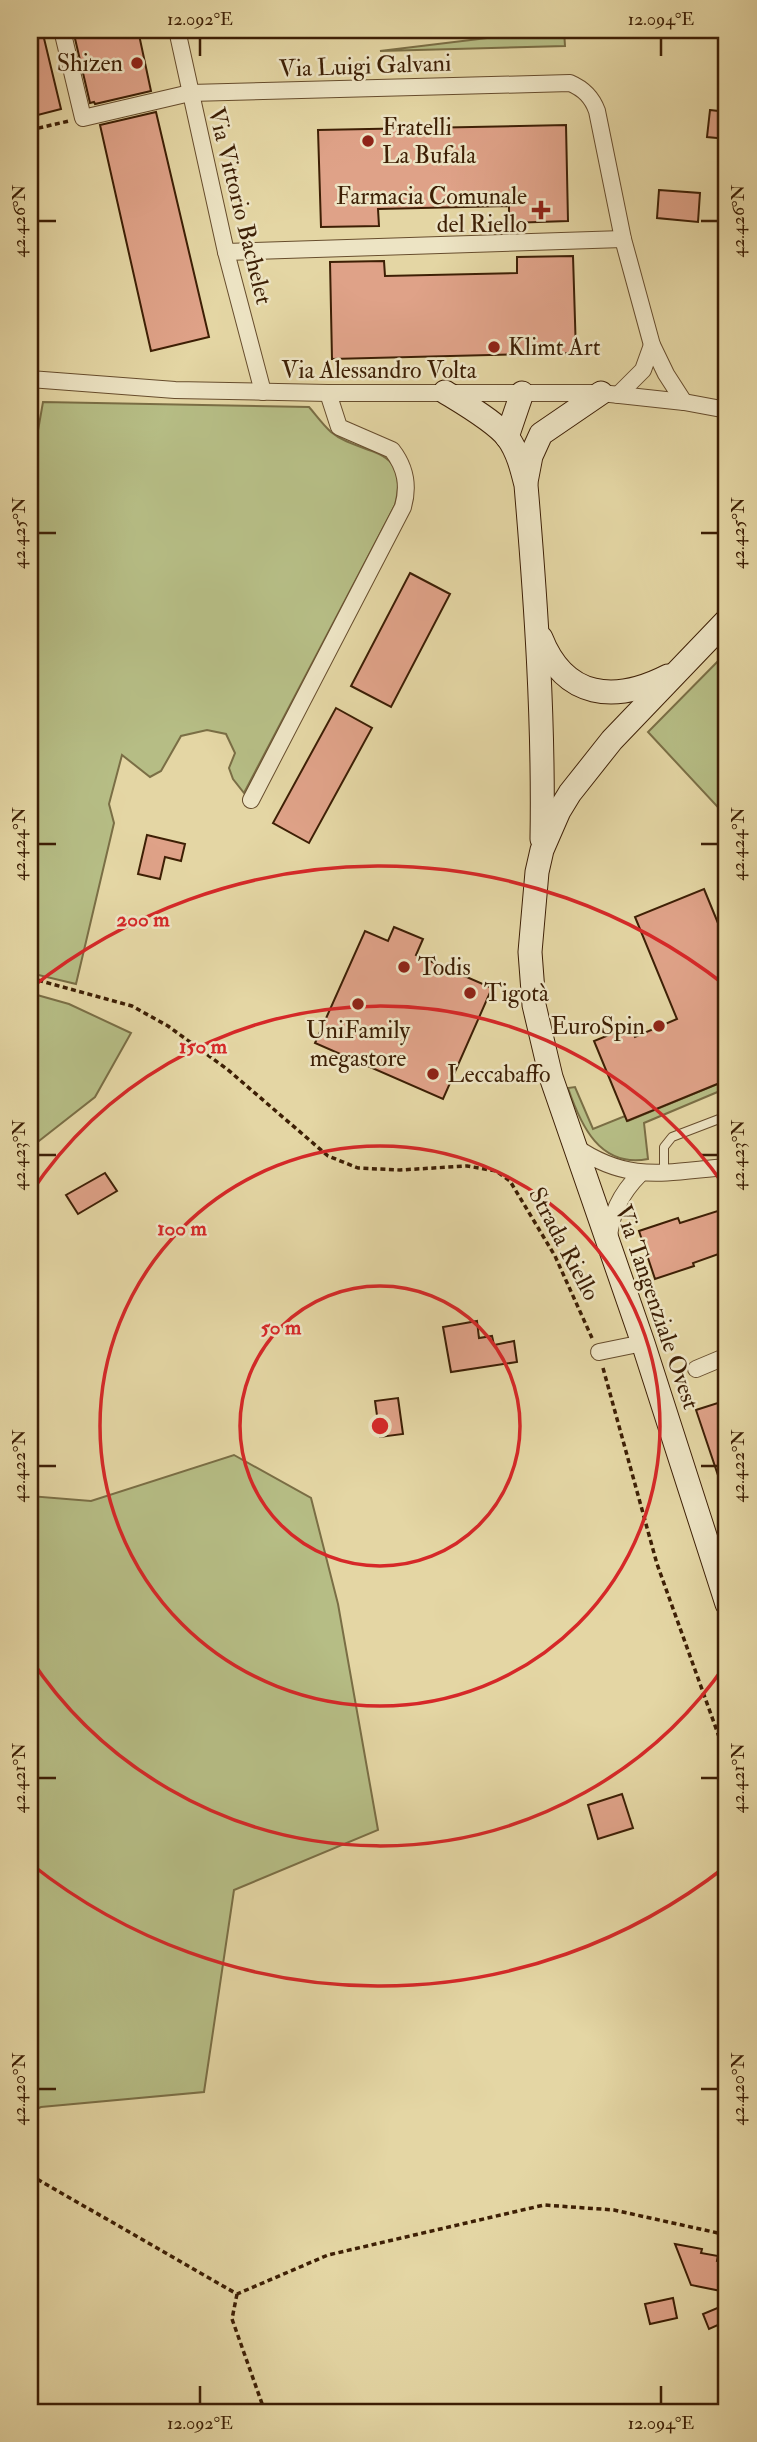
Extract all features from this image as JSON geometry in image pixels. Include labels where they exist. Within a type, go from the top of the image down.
[{"type":"main road","points":[[445,392],[507,437],[520,462],[526,485],[538,629],[543,743],[542,850]]},
{"type":"main road","points":[[522,393],[541,434]]},
{"type":"main road","points":[[507,437],[522,393]]},
{"type":"main road","points":[[526,485],[531,456],[541,434],[610,394]]},
{"type":"main road","name":"Via Tangenziale Ovest","points":[[727,620],[612,740],[570,793],[542,850],[530,926],[531,981],[541,1044],[643,1343],[727,1604]]},
{"type":"main road","points":[[538,629],[542,642],[556,665],[574,682],[590,690],[627,690],[674,674]]},
{"type":"street","points":[[62,30],[83,118]]},
{"type":"street","name":"Via Vittorio Bachelet","points":[[177,30],[226,252],[263,392]]},
{"type":"street","name":"Via Luigi Galvani","points":[[83,118],[190,93],[570,83],[588,94],[597,111],[623,239],[652,345],[684,402]]},
{"type":"street","points":[[226,252],[623,239]]},
{"type":"street","points":[[610,394],[643,370],[652,345]]},
{"type":"street","points":[[643,370],[655,399]]},
{"type":"street","name":"Via Alessandro Volta","points":[[30,379],[175,390],[610,394],[722,409]]},
{"type":"street","points":[[251,800],[403,507],[406,496],[405,474],[392,450],[339,427],[328,393]]},
{"type":"street","name":"Via Tangenziale Ovest","points":[[574,1146],[607,1166],[640,1174],[727,1167]]},
{"type":"street","points":[[609,1246],[612,1218],[617,1204],[640,1174]]},
{"type":"street","points":[[599,1352],[643,1343]]},
{"type":"street","points":[[696,1369],[727,1356]]},
{"type":"lane","points":[[664,1172],[664,1147],[671,1137],[727,1116]]},
{"type":"path","points":[[30,130],[83,118]]},
{"type":"path","name":"Strada Riello","points":[[30,978],[132,1006],[168,1026],[227,1069],[328,1156],[358,1168],[400,1170],[467,1166],[496,1171],[510,1181],[555,1256],[599,1352],[657,1564],[727,1759]]},
{"type":"path","points":[[30,2175],[237,2294]]},
{"type":"path","points":[[237,2294],[328,2255],[544,2206],[614,2210],[727,2235]]},
{"type":"path","points":[[237,2294],[232,2319],[265,2412]]},
{"type":"green space","points":[[564,30],[565,46],[380,51]]},
{"type":"green space","points":[[43,402],[309,407],[331,432],[343,440],[390,461],[396,471],[398,485],[395,505],[244,793],[233,779],[229,768],[235,753],[226,734],[207,730],[181,736],[161,771],[150,777],[122,755],[109,804],[114,823],[76,984],[30,973],[30,476]]},
{"type":"green space","points":[[727,652],[727,817],[648,732]]},
{"type":"green space","points":[[30,993],[69,1004],[131,1033],[95,1097],[30,1148]]},
{"type":"green space","points":[[727,1080],[727,1088],[644,1123],[648,1159],[631,1160],[605,1151],[595,1141],[586,1130],[568,1088],[575,1087],[593,1129],[625,1116],[628,1121]]},
{"type":"green space","points":[[234,1455],[311,1498],[338,1604],[378,1830],[234,1890],[204,2092],[41,2107],[30,2112],[30,1496],[91,1501]]},
{"type":"building","points":[[30,30],[42,30],[61,109],[30,117]]},
{"type":"building","points":[[73,30],[138,30],[151,91],[90,103]]},
{"type":"building","points":[[710,110],[727,112],[727,139],[707,137]]},
{"type":"building","points":[[156,112],[209,337],[151,351],[100,125]]},
{"type":"building","points":[[566,125],[568,221],[509,223],[509,206],[378,209],[379,226],[321,227],[318,130]]},
{"type":"building","points":[[659,190],[700,193],[698,222],[657,218]]},
{"type":"building","points":[[573,256],[576,353],[332,359],[330,262],[384,261],[385,276],[517,273],[517,257]]},
{"type":"building","points":[[410,573],[450,594],[391,707],[351,686]]},
{"type":"building","points":[[336,708],[372,728],[309,843],[273,823]]},
{"type":"building","points":[[147,835],[185,844],[181,861],[165,857],[160,879],[138,874]]},
{"type":"building","points":[[704,889],[727,945],[727,1080],[627,1121],[594,1041],[631,1026],[635,1037],[677,1019],[635,917]]},
{"type":"building","points":[[394,927],[423,939],[416,955],[492,988],[443,1099],[315,1043],[365,931],[388,941]]},
{"type":"building","points":[[105,1173],[117,1191],[78,1214],[66,1195]]},
{"type":"building","points":[[727,1208],[727,1251],[655,1279],[639,1231],[678,1218],[680,1223]]},
{"type":"building","points":[[477,1321],[479,1338],[492,1336],[494,1345],[514,1341],[517,1362],[451,1372],[443,1327]]},
{"type":"building","points":[[398,1398],[403,1434],[380,1437],[375,1401]]},
{"type":"building","points":[[727,1400],[727,1495],[725,1496],[696,1410]]},
{"type":"building","points":[[622,1794],[633,1828],[598,1839],[588,1805]]},
{"type":"building","points":[[675,2244],[702,2249],[701,2253],[718,2256],[717,2261],[725,2262],[721,2291],[691,2285]]},
{"type":"building","points":[[673,2298],[677,2318],[650,2324],[645,2304]]},
{"type":"building","points":[[727,2304],[727,2321],[709,2329],[703,2314]]},
{"type":"place","name":"Shizen","points":[[137,63]]},
{"type":"place","name":"Fratelli La Bufala","points":[[368,141]]},
{"type":"place","name":"Farmacia Comunale del Riello","points":[[541,210]]},
{"type":"place","name":"Klimt Art","points":[[494,347]]},
{"type":"place","name":"Todis","points":[[404,967]]},
{"type":"place","name":"Tigotà","points":[[470,993]]},
{"type":"place","name":"UniFamily megastore","points":[[358,1004]]},
{"type":"place","name":"EuroSpin","points":[[659,1026]]},
{"type":"place","name":"Leccabaffo","points":[[433,1074]]}]
